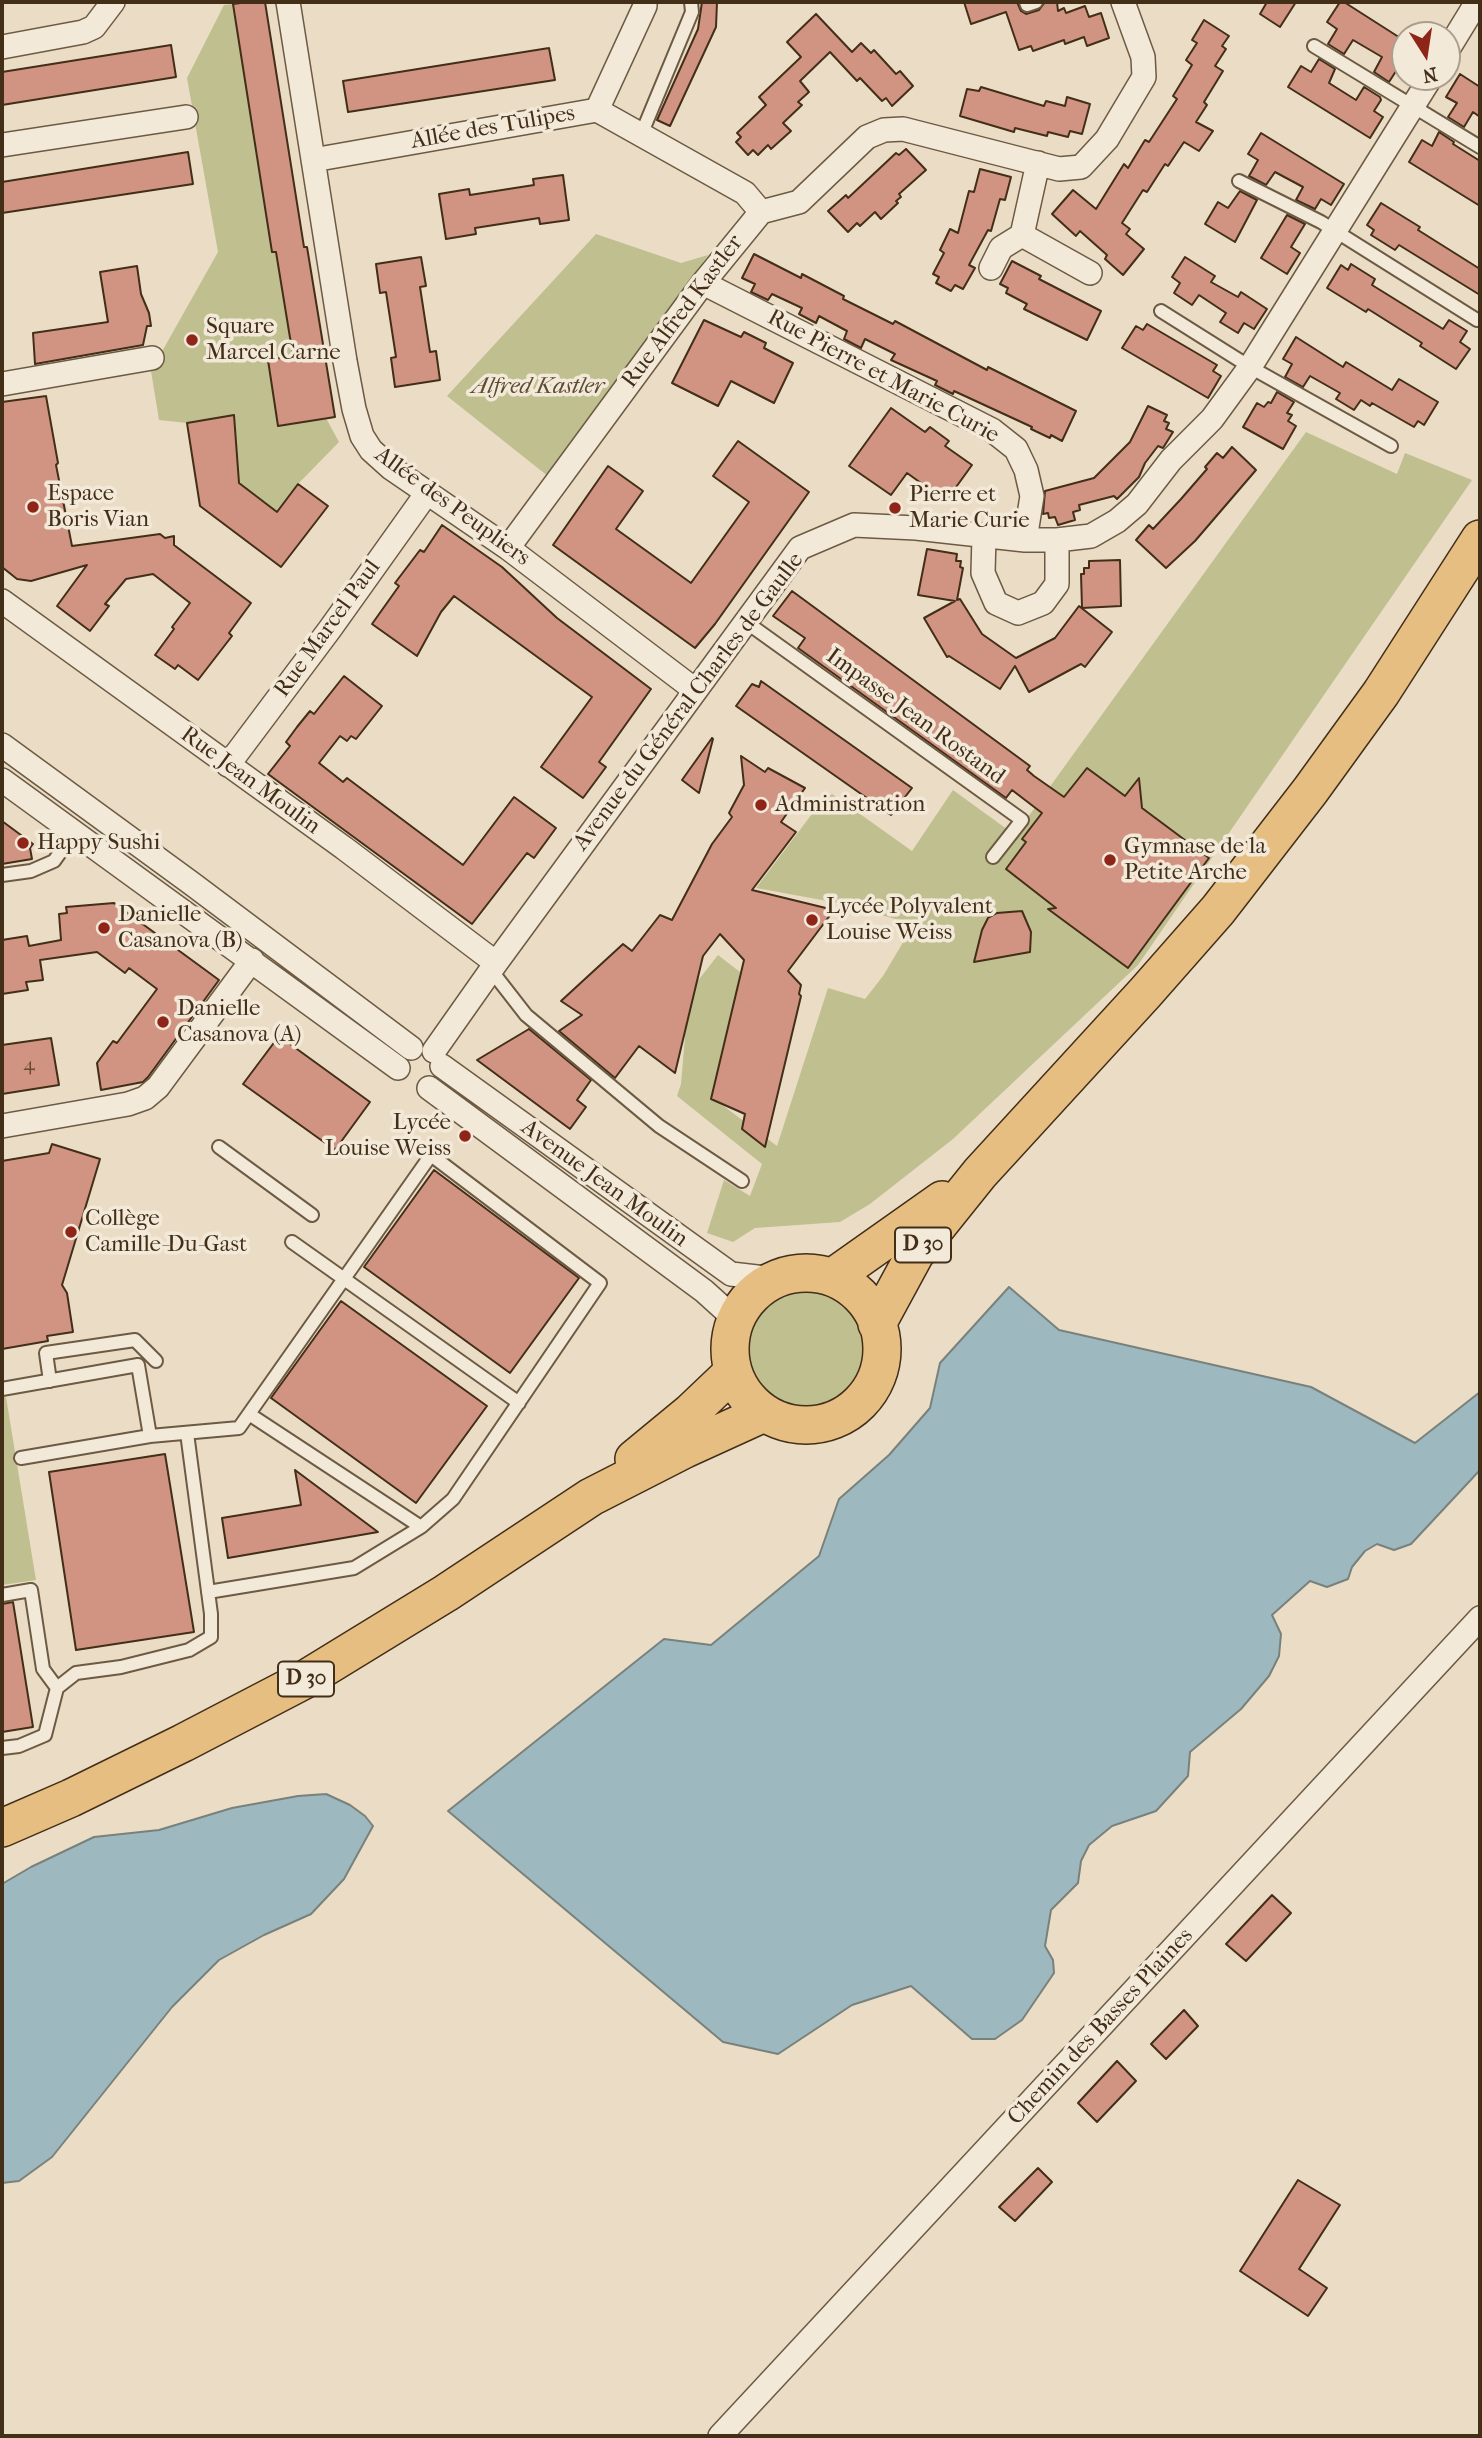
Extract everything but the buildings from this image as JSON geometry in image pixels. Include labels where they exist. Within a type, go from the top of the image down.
[{"type":"main road","name":"D 30","points":[[877,1324],[915,1254],[980,1173],[1218,910],[1310,791],[1381,692],[1480,539]]},
{"type":"main road","name":"D 30","points":[[833,1277],[980,1173]]},
{"type":"main road","points":[[803,1272],[833,1277],[858,1293],[873,1313],[881,1336],[881,1362],[873,1385],[857,1405],[836,1418],[812,1424],[787,1422],[764,1413],[745,1396],[733,1372],[729,1345],[735,1319],[751,1295],[774,1279],[803,1272]]},
{"type":"main road","name":"D 30","points":[[591,1497],[691,1412],[733,1372]]},
{"type":"main road","name":"D 30","points":[[2,1828],[72,1798],[304,1680],[446,1593],[591,1497],[685,1449],[764,1413]]},
{"type":"street","points":[[2,47],[83,32],[94,27],[113,2]]},
{"type":"street","name":"Allée des Peupliers","points":[[288,2],[354,409],[362,436],[371,450],[391,468],[508,548],[695,690]]},
{"type":"street","name":"Allée des Tulipes","points":[[313,160],[597,110],[645,2]]},
{"type":"street","points":[[597,110],[745,192],[761,212],[799,202],[867,137],[884,130],[903,129],[1059,169],[1081,167],[1107,139],[1144,77],[1143,57],[1123,2]]},
{"type":"street","points":[[1461,28],[1477,2]]},
{"type":"street","name":"Avenue du Général Charles de Gaulle","points":[[429,1088],[439,1079],[438,1058],[493,967],[800,548],[853,526],[916,528],[1025,540],[1057,540],[1091,536],[1117,522],[1137,504],[1171,460],[1212,419],[1250,367],[1423,91]]},
{"type":"street","points":[[2,145],[186,117]]},
{"type":"street","points":[[991,268],[1000,248],[1022,235],[1038,163]]},
{"type":"street","name":"Rue Alfred Kastler","points":[[508,548],[703,283],[761,212]]},
{"type":"street","points":[[1022,235],[1090,273]]},
{"type":"street","name":"Rue Pierre et Marie Curie","points":[[703,283],[1000,436],[1016,449],[1026,470],[1032,496],[1025,540]]},
{"type":"street","points":[[2,384],[152,358]]},
{"type":"street","name":"Rue Marcel Paul","points":[[228,765],[427,493]]},
{"type":"street","points":[[984,536],[983,573],[996,603],[1018,613],[1043,603],[1058,584],[1057,540]]},
{"type":"street","name":"Rue Jean Moulin","points":[[2,601],[228,765],[493,967]]},
{"type":"street","points":[[2,746],[411,1048]]},
{"type":"street","points":[[2,780],[398,1068]]},
{"type":"street","points":[[74,833],[89,810]]},
{"type":"street","points":[[2,1126],[128,1104],[145,1098],[158,1087],[252,960]]},
{"type":"street","points":[[429,1088],[414,1089],[407,1086],[398,1068],[402,1056],[411,1048],[423,1046],[438,1058]]},
{"type":"street","name":"Avenue Jean Moulin","points":[[438,1058],[731,1275],[774,1279]]},
{"type":"street","name":"Avenue Jean Moulin","points":[[429,1088],[696,1284],[735,1319]]},
{"type":"street","name":"Chemin des Basses Plaines","points":[[720,2436],[1480,1618]]},
{"type":"lane","points":[[640,135],[692,12],[691,2]]},
{"type":"lane","points":[[1026,2],[1027,5],[1036,2]]},
{"type":"lane","points":[[1314,46],[1479,143]]},
{"type":"lane","points":[[1239,181],[1321,222],[1477,320]]},
{"type":"lane","points":[[1161,311],[1250,367],[1391,446]]},
{"type":"lane","name":"Impasse Jean Rostand","points":[[746,622],[1022,820],[993,857]]},
{"type":"lane","points":[[2,875],[31,871],[54,861],[74,833]]},
{"type":"lane","points":[[493,967],[526,1014],[536,1023],[659,1126],[742,1181]]},
{"type":"lane","points":[[219,1147],[312,1215]]},
{"type":"lane","points":[[21,1458],[150,1436],[239,1428],[431,1154],[600,1283],[453,1499],[421,1527],[354,1568],[208,1592]]},
{"type":"lane","points":[[292,1242],[519,1403]]},
{"type":"lane","points":[[50,1381],[46,1353],[135,1340],[156,1360]]},
{"type":"lane","points":[[2,1389],[138,1365],[150,1436]]},
{"type":"lane","points":[[249,1414],[421,1527]]},
{"type":"lane","points":[[2,1748],[19,1746],[45,1735],[57,1688],[76,1673],[121,1667],[190,1650],[211,1637],[208,1592],[187,1433]]},
{"type":"lane","points":[[2,1595],[31,1590],[43,1669],[57,1688]]},
{"type":"green space","points":[[233,4],[292,350],[296,355],[268,360],[326,418],[339,442],[298,484],[277,512],[239,483],[234,419],[187,423],[159,420],[151,371],[218,252],[187,78],[224,5]]},
{"type":"green space","name":"Alfred Kastler","points":[[596,234],[681,263],[708,255],[549,477],[447,396]]},
{"type":"green space","points":[[1306,432],[1397,474],[1405,453],[1472,480],[1138,965],[953,1139],[870,1204],[840,1222],[755,1228],[733,1242],[707,1233],[724,1180],[750,1196],[762,1164],[677,1096],[681,1084],[685,1037],[667,1020],[718,955],[740,972],[717,1101],[777,1146],[828,988],[865,999],[883,976],[914,924],[833,902],[756,888],[818,806],[832,794],[912,851],[953,790],[1015,835]]},
{"type":"green space","points":[[807,1288],[831,1293],[851,1306],[864,1326],[869,1350],[864,1374],[851,1394],[831,1407],[807,1412],[783,1407],[763,1394],[750,1374],[745,1350],[750,1326],[763,1306],[783,1293]]},
{"type":"green space","points":[[6,1397],[36,1580],[2,1585],[2,1398]]},
{"type":"water","points":[[1009,1287],[1059,1330],[1311,1387],[1415,1443],[1480,1392],[1480,1470],[1411,1544],[1394,1550],[1377,1544],[1365,1551],[1352,1567],[1348,1579],[1327,1587],[1310,1581],[1272,1615],[1281,1634],[1279,1656],[1269,1676],[1241,1709],[1190,1752],[1188,1776],[1156,1811],[1112,1826],[1089,1845],[1081,1861],[1078,1883],[1051,1910],[1045,1946],[1053,1960],[1054,1973],[1022,2020],[995,2039],[972,2039],[911,1986],[852,2005],[778,2054],[723,2042],[448,1811],[664,1639],[711,1645],[819,1556],[839,1499],[889,1455],[930,1408],[940,1363]]},
{"type":"water","points":[[326,1794],[350,1805],[373,1826],[344,1879],[311,1914],[264,1935],[219,1960],[172,2007],[52,2157],[19,2181],[2,2183],[2,1884],[94,1837],[159,1830],[232,1808],[298,1796]]},
{"type":"place","name":"Square Marcel Carne","points":[[192,340]]},
{"type":"place","name":"Espace Boris Vian","points":[[33,507]]},
{"type":"place","name":"Pierre et Marie Curie","points":[[895,508]]},
{"type":"place","name":"Administration","points":[[761,805]]},
{"type":"place","name":"Happy Sushi","points":[[23,843]]},
{"type":"place","name":"Gymnase de la Petite Arche","points":[[1110,860]]},
{"type":"place","name":"Lycée Polyvalent Louise Weiss","points":[[812,920]]},
{"type":"place","name":"Danielle Casanova (B)","points":[[104,928]]},
{"type":"place","name":"Danielle Casanova (A)","points":[[163,1022]]},
{"type":"place","name":"Lycée Louise Weiss","points":[[465,1136]]},
{"type":"place","name":"Collège Camille-Du-Gast","points":[[71,1232]]}]
